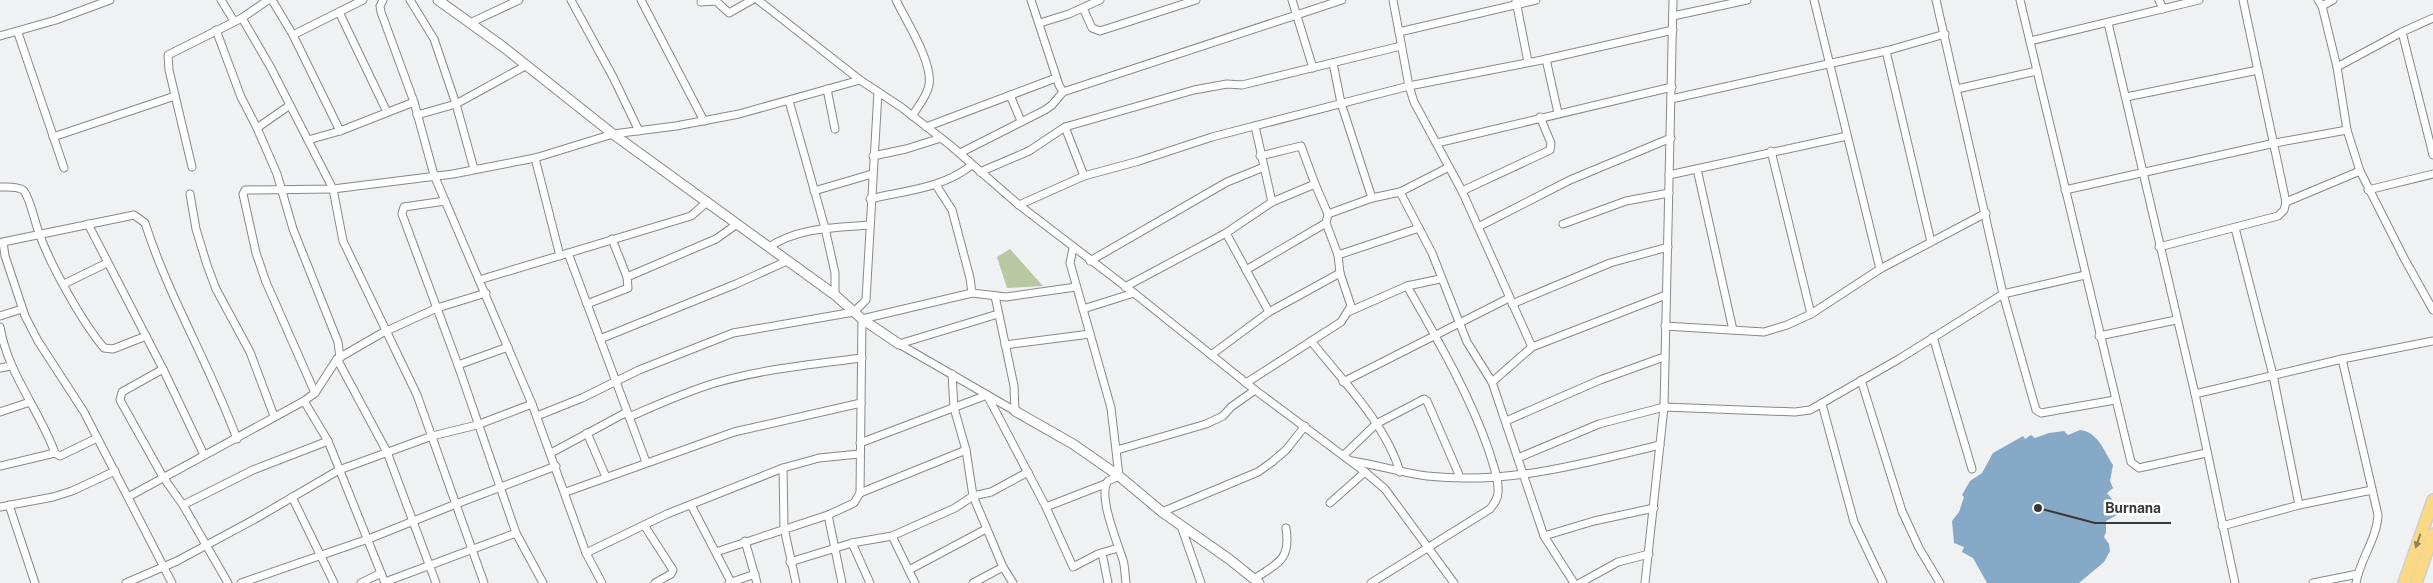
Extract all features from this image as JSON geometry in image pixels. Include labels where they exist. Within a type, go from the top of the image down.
[{"type":"highway","points":[[2404,583],[2433,500]]},
{"type":"highway","points":[[2416,583],[2433,534]]},
{"type":"street","points":[[0,36],[18,33],[110,0]]},
{"type":"street","points":[[221,0],[234,22]]},
{"type":"street","points":[[192,167],[169,70],[168,55],[242,18],[270,0],[292,35],[340,131]]},
{"type":"street","points":[[292,35],[363,0]]},
{"type":"street","points":[[383,0],[380,6],[381,12],[414,102],[434,175],[479,280],[486,292],[537,416],[566,492],[586,553],[602,583]]},
{"type":"street","points":[[410,0],[434,39],[456,104],[474,170]]},
{"type":"street","points":[[470,23],[519,0]]},
{"type":"street","points":[[571,0],[613,77],[639,131]]},
{"type":"street","points":[[640,0],[704,121]]},
{"type":"street","points":[[701,2],[716,1],[729,13],[752,0]]},
{"type":"street","points":[[758,0],[860,80],[941,138],[1019,205],[1134,293],[1255,390],[1352,461],[1385,489],[1454,583]]},
{"type":"street","points":[[896,0],[918,45],[929,76],[929,87],[912,116]]},
{"type":"street","points":[[1031,0],[1040,23],[1056,78],[1063,92]]},
{"type":"street","points":[[1040,23],[1100,0]]},
{"type":"street","points":[[1083,8],[1092,28],[1100,31],[1196,0]]},
{"type":"street","points":[[1292,0],[1313,68]]},
{"type":"street","points":[[960,153],[1052,105],[1063,92],[1342,0]]},
{"type":"street","points":[[1393,0],[1409,86],[1414,102],[1462,191],[1532,347]]},
{"type":"street","points":[[1399,32],[1517,2],[1536,0]]},
{"type":"street","points":[[1645,583],[1664,407],[1673,0]]},
{"type":"street","points":[[1673,16],[1747,0]]},
{"type":"street","points":[[1814,0],[1880,269]]},
{"type":"street","points":[[1936,0],[2003,294],[2036,410],[2038,412],[2115,400]]},
{"type":"street","points":[[2020,0],[2130,462],[2140,468],[2206,453]]},
{"type":"street","points":[[2159,0],[2162,9]]},
{"type":"street","points":[[2030,41],[2199,0]]},
{"type":"street","points":[[2159,247],[2278,216],[2284,210],[2286,202],[2275,143],[2243,0]]},
{"type":"street","points":[[2333,0],[2320,3],[2337,67],[2347,130],[2360,171],[2368,190],[2433,310]]},
{"type":"street","points":[[443,1],[613,134],[835,295],[862,319],[899,344],[1073,444],[1119,476],[1162,512],[1256,581],[1284,556],[1288,544],[1286,528]]},
{"type":"street","points":[[1517,2],[1528,62]]},
{"type":"street","points":[[339,12],[387,112]]},
{"type":"street","points":[[242,18],[290,105],[332,189],[343,241],[417,395],[484,583]]},
{"type":"street","points":[[2337,67],[2402,32],[2433,18]]},
{"type":"street","points":[[2108,22],[2194,394],[2235,583]]},
{"type":"street","points":[[216,30],[241,97],[257,128],[283,190],[293,229],[338,342],[338,359],[387,452],[436,583]]},
{"type":"street","points":[[1019,205],[1084,176],[1254,126],[1409,86],[1673,30]]},
{"type":"street","points":[[2402,32],[2433,155]]},
{"type":"street","points":[[18,33],[64,168]]},
{"type":"street","points":[[1671,99],[1886,51],[1944,34]]},
{"type":"street","points":[[980,172],[1029,151],[1065,127],[1194,90],[1228,84],[1242,85],[1401,46]]},
{"type":"street","points":[[1886,51],[1931,242]]},
{"type":"street","points":[[1546,58],[1558,113]]},
{"type":"street","points":[[1333,63],[1341,103],[1372,198]]},
{"type":"street","points":[[417,115],[456,104],[527,65]]},
{"type":"street","points":[[1957,89],[2037,70]]},
{"type":"street","points":[[2126,97],[2258,70]]},
{"type":"street","points":[[926,127],[1056,78]]},
{"type":"street","points":[[314,393],[266,282],[256,253],[244,191],[248,189],[332,189],[474,170],[535,158],[613,134],[704,121],[789,101],[860,80]]},
{"type":"street","points":[[1436,144],[1540,117],[1672,87]]},
{"type":"street","points":[[827,90],[835,129]]},
{"type":"street","points":[[537,416],[733,333],[854,312],[866,300],[870,199],[878,92]]},
{"type":"street","points":[[1010,95],[1021,122]]},
{"type":"street","points":[[53,137],[175,96]]},
{"type":"street","points":[[789,101],[835,273],[835,295]]},
{"type":"street","points":[[308,140],[340,131],[414,102]]},
{"type":"street","points":[[257,128],[290,105]]},
{"type":"street","points":[[1462,191],[1550,150],[1551,143],[1540,117]]},
{"type":"street","points":[[1254,126],[1272,202]]},
{"type":"street","points":[[1065,127],[1084,176]]},
{"type":"street","points":[[2065,190],[2275,143],[2347,130]]},
{"type":"street","points":[[1669,175],[1771,151],[1847,136]]},
{"type":"street","points":[[873,156],[906,149],[941,138]]},
{"type":"street","points":[[1478,227],[1570,180],[1670,138]]},
{"type":"street","points":[[1246,383],[1341,322],[1348,312],[1351,301],[1340,273],[1338,255],[1326,223],[1328,214],[1301,146],[1260,156]]},
{"type":"street","points":[[1771,151],[1811,314]]},
{"type":"street","points":[[535,158],[560,256]]},
{"type":"street","points":[[870,199],[936,185],[972,165]]},
{"type":"street","points":[[1090,261],[1227,182],[1264,167]]},
{"type":"street","points":[[1328,214],[1372,198],[1400,192],[1449,167]]},
{"type":"street","points":[[1696,169],[1733,330]]},
{"type":"street","points":[[2286,202],[2360,171]]},
{"type":"street","points":[[814,191],[872,174]]},
{"type":"street","points":[[2368,190],[2433,174]]},
{"type":"street","points":[[1126,287],[1226,233],[1272,202],[1315,184]]},
{"type":"street","points":[[936,185],[952,210],[970,278],[972,293]]},
{"type":"street","points":[[0,187],[18,188],[25,192],[39,234],[64,284],[94,336],[104,348],[113,349],[146,336]]},
{"type":"street","points":[[1400,192],[1432,253],[1458,324],[1492,382],[1544,536],[1574,583]]},
{"type":"street","points":[[1563,224],[1626,201],[1669,193]]},
{"type":"street","points":[[190,194],[196,229],[216,290],[250,352],[274,416]]},
{"type":"street","points":[[445,201],[404,207],[402,211],[516,533],[543,583]]},
{"type":"street","points":[[479,280],[691,216],[708,202]]},
{"type":"street","points":[[1665,326],[1764,332],[1776,329],[1811,314],[1880,269],[1986,213]]},
{"type":"street","points":[[172,583],[98,438],[71,390],[38,341],[22,309],[3,242],[134,215],[145,223],[171,295],[222,399],[237,439]]},
{"type":"street","points":[[1246,270],[1326,223]]},
{"type":"street","points":[[88,224],[163,369],[204,455]]},
{"type":"street","points":[[626,277],[716,240],[737,224]]},
{"type":"street","points":[[769,247],[790,235],[824,228],[869,225]]},
{"type":"street","points":[[1338,255],[1418,228]]},
{"type":"street","points":[[2235,228],[2273,375],[2299,505]]},
{"type":"street","points":[[1226,233],[1269,312]]},
{"type":"street","points":[[587,304],[627,289],[626,277],[612,239]]},
{"type":"street","points":[[1343,382],[1458,324],[1511,301],[1610,263],[1668,247]]},
{"type":"street","points":[[1073,248],[1069,259],[1111,408],[1119,476]]},
{"type":"street","points":[[568,253],[646,462]]},
{"type":"street","points":[[600,339],[736,284],[787,261]]},
{"type":"street","points":[[64,284],[107,263]]},
{"type":"street","points":[[1211,355],[1269,312],[1340,273]]},
{"type":"street","points":[[1518,458],[1600,424],[1664,407],[1795,412],[1810,410],[2003,294],[2084,275]]},
{"type":"street","points":[[1348,312],[1407,286],[1440,279]]},
{"type":"street","points":[[1372,583],[1490,509],[1496,502],[1498,494],[1497,476],[1480,427],[1436,336],[1407,286]]},
{"type":"street","points":[[862,319],[972,293],[1006,297],[1076,287]]},
{"type":"street","points":[[128,497],[304,401],[314,393],[338,359],[386,331],[437,308],[486,292]]},
{"type":"street","points":[[1083,309],[1134,293]]},
{"type":"street","points":[[1492,382],[1532,347],[1666,295]]},
{"type":"street","points":[[995,296],[1014,386],[1015,411]]},
{"type":"street","points":[[0,316],[3,313],[22,309]]},
{"type":"street","points":[[899,344],[998,314]]},
{"type":"street","points":[[716,552],[828,515],[854,503],[860,493],[862,319]]},
{"type":"street","points":[[2099,336],[2176,320]]},
{"type":"street","points":[[0,327],[11,366],[41,420],[54,453]]},
{"type":"street","points":[[1005,345],[1090,334]]},
{"type":"street","points":[[1934,337],[1972,468]]},
{"type":"street","points":[[1311,341],[1376,424],[1390,445],[1400,472]]},
{"type":"street","points":[[2194,394],[2342,359],[2433,341]]},
{"type":"street","points":[[458,365],[508,347]]},
{"type":"street","points":[[1506,421],[1600,380],[1664,357]]},
{"type":"street","points":[[551,453],[586,433],[628,414],[723,381],[768,370],[862,358]]},
{"type":"street","points":[[2342,359],[2378,515],[2378,525],[2356,583]]},
{"type":"street","points":[[0,368],[11,366]]},
{"type":"street","points":[[163,369],[120,395],[122,405],[163,477],[207,544],[228,583]]},
{"type":"street","points":[[952,374],[954,408],[966,450],[973,496],[1003,567],[1013,583]]},
{"type":"street","points":[[1862,380],[1902,511],[1919,548],[1940,583]]},
{"type":"street","points":[[1117,450],[1206,424],[1223,416],[1231,407],[1255,390]]},
{"type":"street","points":[[860,443],[987,395]]},
{"type":"street","points":[[987,395],[1046,507],[1073,567],[1102,553],[1118,548]]},
{"type":"street","points":[[1344,456],[1376,424],[1421,400],[1427,401],[1460,478]]},
{"type":"street","points":[[304,401],[328,441],[385,583],[516,533]]},
{"type":"street","points":[[0,412],[30,402]]},
{"type":"street","points":[[566,492],[734,432],[861,403]]},
{"type":"street","points":[[126,583],[164,567],[292,498],[339,470],[432,436],[477,425],[532,404]]},
{"type":"street","points":[[1822,404],[1854,522],[1883,583]]},
{"type":"street","points":[[1162,512],[1258,472],[1286,450],[1305,426]]},
{"type":"street","points":[[586,433],[606,477]]},
{"type":"street","points":[[0,466],[54,453],[60,456],[98,438]]},
{"type":"street","points":[[183,505],[253,470],[328,441]]},
{"type":"street","points":[[1352,461],[1400,472],[1460,478],[1523,475],[1547,472],[1660,445]]},
{"type":"street","points":[[860,493],[966,450]]},
{"type":"street","points":[[586,553],[644,525],[783,468],[819,458],[859,454]]},
{"type":"street","points":[[241,583],[368,540],[412,521],[556,466]]},
{"type":"street","points":[[783,468],[784,528],[796,583]]},
{"type":"street","points":[[0,507],[72,491],[115,471]]},
{"type":"street","points":[[790,562],[852,543],[892,536],[955,508],[973,496],[991,492],[1028,472]]},
{"type":"street","points":[[1330,503],[1365,472]]},
{"type":"street","points":[[1046,507],[1105,484],[1119,476]]},
{"type":"street","points":[[1105,484],[1110,527],[1123,561],[1126,583]]},
{"type":"street","points":[[2222,526],[2299,505],[2372,490]]},
{"type":"street","points":[[292,498],[334,583]]},
{"type":"street","points":[[9,505],[35,583]]},
{"type":"street","points":[[691,505],[730,583],[755,574]]},
{"type":"street","points":[[1544,536],[1594,521],[1654,508]]},
{"type":"street","points":[[828,515],[842,583]]},
{"type":"street","points":[[644,525],[673,570],[671,574],[654,583]]},
{"type":"street","points":[[1181,526],[1201,583]]},
{"type":"street","points":[[909,570],[986,529]]},
{"type":"street","points":[[892,536],[915,583]]},
{"type":"street","points":[[745,541],[757,583]]},
{"type":"street","points":[[852,543],[870,583]]},
{"type":"street","points":[[1102,553],[1108,583]]},
{"type":"street","points":[[1580,583],[1618,562],[1649,554]]},
{"type":"street","points":[[973,583],[1003,567]]},
{"type":"street","points":[[361,583],[381,572]]},
{"type":"street","points":[[2313,583],[2358,574]]},
{"type":"green space","points":[[1010,249],[1043,286],[1007,288],[997,257]]},
{"type":"water","points":[[2080,430],[2096,438],[2113,465],[2110,481],[2113,488],[2107,493],[2116,504],[2117,515],[2106,521],[2104,537],[2109,544],[2110,551],[2104,562],[2079,583],[1987,583],[1973,558],[1962,552],[1964,547],[1954,543],[1952,521],[1959,512],[1964,497],[1962,495],[1970,481],[1982,473],[1993,453],[2023,436],[2025,439],[2031,435],[2035,438],[2049,433],[2064,431],[2068,435]]},
{"type":"place","name":"Burnana","points":[[2038,508]]}]
